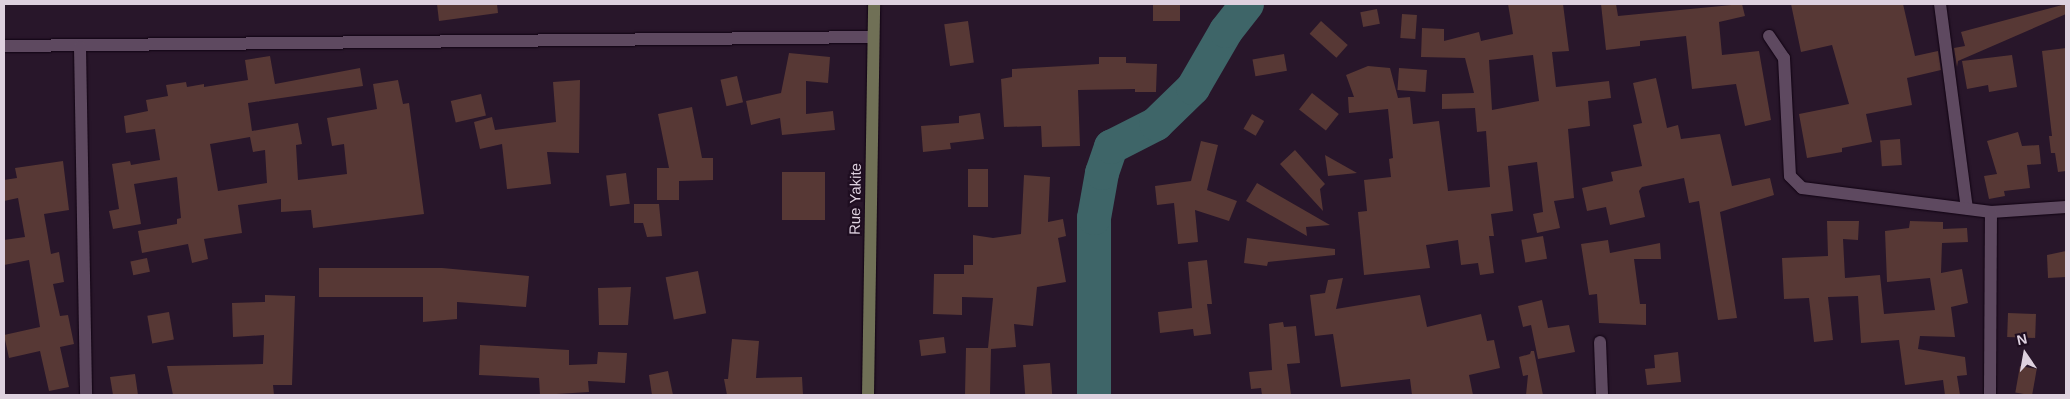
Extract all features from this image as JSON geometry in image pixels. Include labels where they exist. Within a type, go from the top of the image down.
[{"type":"main road","name":"Rue Yakite","points":[[868,395],[874,4]]},
{"type":"street","points":[[1940,4],[1967,208]]},
{"type":"street","points":[[1768,36],[1784,58],[1790,176],[1802,188],[1991,212],[2066,206]]},
{"type":"street","points":[[4,46],[80,47],[873,37]]},
{"type":"street","points":[[80,47],[86,395]]},
{"type":"street","points":[[1990,395],[1991,212]]},
{"type":"street","points":[[1600,342],[1602,395]]},
{"type":"building","points":[[437,4],[497,4],[498,13],[439,21]]},
{"type":"building","points":[[1153,4],[1180,4],[1180,21],[1153,21]]},
{"type":"building","points":[[1508,4],[1563,4],[1569,51],[1552,52],[1556,87],[1609,81],[1611,98],[1588,101],[1590,126],[1568,129],[1574,198],[1554,201],[1560,228],[1537,233],[1533,214],[1543,212],[1537,162],[1508,166],[1513,211],[1491,214],[1494,236],[1489,236],[1494,273],[1480,275],[1478,263],[1461,265],[1458,240],[1426,245],[1430,268],[1364,275],[1358,212],[1367,211],[1364,180],[1391,177],[1389,159],[1393,158],[1388,109],[1349,113],[1348,97],[1354,97],[1346,75],[1368,66],[1390,68],[1398,98],[1410,97],[1413,124],[1439,121],[1448,191],[1490,187],[1486,131],[1477,132],[1475,108],[1442,109],[1442,94],[1474,93],[1465,58],[1421,57],[1422,28],[1444,29],[1444,41],[1479,32],[1481,41],[1513,34]],"holes":[[[1533,55],[1539,101],[1492,110],[1489,60]]]},
{"type":"building","points":[[1601,4],[1616,4],[1618,16],[1742,4],[1745,16],[1719,22],[1722,55],[1759,51],[1771,120],[1745,126],[1736,84],[1692,89],[1686,36],[1640,41],[1640,46],[1606,50]]},
{"type":"building","points":[[1791,4],[1903,4],[1915,56],[1938,51],[1941,70],[1907,78],[1912,105],[1866,114],[1872,142],[1842,148],[1842,152],[1807,158],[1799,114],[1849,104],[1832,45],[1801,52]]},
{"type":"building","points":[[2066,4],[2066,14],[1958,61],[1957,67],[1954,48],[1965,46],[1961,32]]},
{"type":"building","points":[[1377,9],[1380,24],[1363,27],[1360,12]]},
{"type":"building","points":[[1402,14],[1417,15],[1415,39],[1400,38]]},
{"type":"building","points":[[968,21],[974,63],[950,66],[944,24]]},
{"type":"building","points":[[1321,21],[1348,45],[1336,58],[1310,34]]},
{"type":"building","points":[[2066,48],[2066,171],[2058,172],[2055,153],[2051,153],[2049,136],[2052,136],[2042,51]]},
{"type":"building","points":[[789,53],[830,57],[828,83],[806,81],[806,114],[833,111],[835,130],[782,135],[780,118],[751,125],[746,101],[781,93]]},
{"type":"building","points":[[1284,54],[1287,71],[1255,76],[1252,60]]},
{"type":"building","points":[[2012,55],[2017,87],[1989,92],[1988,85],[1967,89],[1962,61]]},
{"type":"building","points":[[270,56],[275,84],[360,68],[363,86],[248,103],[252,131],[298,123],[302,144],[296,145],[298,180],[347,174],[344,144],[332,146],[327,118],[377,109],[373,84],[398,80],[403,104],[409,103],[424,214],[313,228],[311,210],[281,212],[281,199],[238,205],[242,233],[204,239],[208,259],[192,263],[188,244],[142,253],[138,231],[177,224],[177,219],[181,218],[177,177],[134,184],[141,224],[113,229],[109,211],[119,209],[112,164],[130,161],[131,165],[160,160],[155,129],[126,133],[124,116],[148,111],[146,100],[168,96],[166,85],[186,82],[187,87],[204,84],[204,87],[248,80],[245,60]],"holes":[[[250,137],[253,152],[265,150],[267,183],[218,191],[210,144]]]},
{"type":"building","points":[[1099,57],[1126,57],[1126,63],[1157,64],[1156,92],[1135,92],[1135,89],[1078,90],[1080,146],[1042,147],[1041,126],[1004,127],[1001,79],[1012,77],[1012,69],[1099,64]]},
{"type":"building","points":[[1399,68],[1427,70],[1425,92],[1397,90]]},
{"type":"building","points":[[737,76],[743,102],[727,106],[720,80]]},
{"type":"building","points":[[1656,78],[1667,128],[1678,125],[1681,139],[1720,134],[1732,186],[1770,178],[1774,195],[1720,212],[1737,318],[1718,320],[1699,201],[1689,203],[1684,178],[1642,187],[1639,191],[1645,217],[1610,225],[1606,207],[1587,211],[1582,188],[1613,181],[1611,172],[1642,166],[1633,125],[1642,123],[1633,83]]},
{"type":"building","points":[[580,80],[579,153],[547,152],[551,184],[507,189],[502,144],[480,149],[474,122],[492,117],[495,130],[556,122],[553,82]]},
{"type":"building","points":[[1312,93],[1339,114],[1326,130],[1299,110]]},
{"type":"building","points":[[481,94],[486,115],[456,122],[451,101]]},
{"type":"building","points":[[692,107],[702,158],[713,158],[713,180],[679,181],[679,200],[657,200],[657,168],[669,168],[658,114]]},
{"type":"building","points":[[980,113],[984,139],[950,143],[951,149],[923,152],[921,126],[959,123],[959,116]]},
{"type":"building","points":[[1252,114],[1264,121],[1256,136],[1244,129]]},
{"type":"building","points":[[2018,132],[2022,146],[2039,145],[2041,164],[2027,165],[2030,188],[2004,191],[2005,196],[1989,199],[1984,176],[1997,174],[1987,141]]},
{"type":"building","points":[[1900,139],[1902,165],[1882,166],[1880,140]]},
{"type":"building","points":[[1201,141],[1218,145],[1207,190],[1237,201],[1229,221],[1195,210],[1198,242],[1178,244],[1174,203],[1157,205],[1155,186],[1191,181]]},
{"type":"building","points":[[1295,150],[1325,184],[1320,189],[1323,211],[1280,164]]},
{"type":"building","points":[[1325,155],[1357,173],[1328,176]]},
{"type":"building","points":[[63,161],[69,210],[44,214],[51,254],[59,252],[64,282],[53,284],[60,316],[68,315],[74,344],[60,347],[69,387],[49,391],[40,351],[9,358],[4,335],[40,327],[29,260],[4,265],[4,240],[25,237],[18,198],[4,201],[4,180],[17,178],[15,168]]},
{"type":"building","points":[[968,169],[988,169],[988,207],[968,207]]},
{"type":"building","points":[[782,172],[825,172],[825,220],[782,220]]},
{"type":"building","points":[[626,173],[630,204],[610,206],[606,175]]},
{"type":"building","points":[[1024,175],[1050,177],[1048,222],[1063,219],[1066,236],[1058,238],[1066,282],[1037,287],[1033,326],[1014,324],[1016,347],[991,349],[990,395],[965,395],[966,348],[988,348],[993,298],[962,297],[962,315],[933,314],[934,274],[964,274],[964,265],[973,265],[973,235],[993,238],[1021,234]]},
{"type":"building","points":[[1257,183],[1330,225],[1306,227],[1307,236],[1246,201]]},
{"type":"building","points":[[634,204],[659,204],[662,236],[647,237],[643,223],[634,223]]},
{"type":"building","points":[[1827,221],[1859,221],[1858,240],[1843,239],[1845,278],[1880,275],[1884,314],[1935,310],[1930,278],[1887,282],[1885,231],[1909,228],[1910,221],[1943,222],[1943,229],[1967,228],[1968,242],[1942,243],[1941,273],[1962,269],[1968,303],[1951,307],[1955,337],[1920,336],[1918,349],[1965,357],[1967,375],[1957,376],[1960,395],[1945,395],[1943,380],[1905,385],[1899,340],[1861,343],[1858,296],[1828,297],[1833,340],[1814,342],[1809,298],[1784,299],[1782,258],[1828,256]]},
{"type":"building","points":[[1543,236],[1547,259],[1525,262],[1521,240]]},
{"type":"building","points":[[1247,238],[1335,249],[1335,255],[1268,262],[1267,266],[1244,263]]},
{"type":"building","points":[[1608,240],[1610,253],[1660,243],[1661,259],[1634,259],[1640,304],[1646,304],[1646,325],[1599,323],[1597,294],[1589,295],[1581,244]]},
{"type":"building","points":[[2066,251],[2066,277],[2048,278],[2047,255]]},
{"type":"building","points":[[147,258],[150,272],[133,275],[130,262]]},
{"type":"building","points":[[1207,260],[1212,304],[1207,304],[1211,334],[1194,336],[1193,329],[1160,333],[1158,312],[1192,308],[1188,262]]},
{"type":"building","points":[[319,268],[442,268],[529,276],[526,307],[457,302],[457,319],[423,322],[423,297],[319,297]]},
{"type":"building","points":[[698,271],[706,313],[674,320],[666,277]]},
{"type":"building","points":[[1343,278],[1336,309],[1420,295],[1427,327],[1481,314],[1487,341],[1494,340],[1500,368],[1469,375],[1473,395],[1412,395],[1410,379],[1341,387],[1333,334],[1315,336],[1310,295],[1325,293],[1328,280]]},
{"type":"building","points":[[631,287],[628,325],[599,325],[598,288]]},
{"type":"building","points":[[265,295],[295,296],[292,385],[273,385],[274,395],[173,395],[167,366],[263,364],[264,335],[233,337],[232,303],[265,302]]},
{"type":"building","points":[[1542,300],[1548,328],[1569,325],[1575,352],[1538,359],[1531,325],[1523,327],[1518,306]]},
{"type":"building","points":[[169,312],[174,340],[152,343],[147,316]]},
{"type":"building","points":[[2008,313],[2036,314],[2035,338],[2007,337]]},
{"type":"building","points":[[1283,322],[1284,327],[1296,326],[1300,363],[1287,364],[1291,395],[1262,395],[1261,388],[1251,389],[1249,372],[1272,370],[1269,324]]},
{"type":"building","points":[[944,337],[946,353],[921,356],[919,340]]},
{"type":"building","points":[[732,339],[759,341],[756,378],[802,377],[803,395],[727,395],[724,379],[728,379]]},
{"type":"building","points":[[480,345],[569,350],[569,365],[597,364],[598,352],[627,353],[625,383],[588,381],[589,392],[540,395],[539,378],[479,375]]},
{"type":"building","points":[[1531,351],[1534,351],[1543,395],[1526,395],[1528,375],[1523,376],[1519,357],[1530,354]]},
{"type":"building","points":[[1678,352],[1681,382],[1647,385],[1645,369],[1655,368],[1654,355]]},
{"type":"building","points":[[1050,363],[1052,395],[1025,395],[1023,365]]},
{"type":"building","points":[[2020,366],[2037,369],[2032,395],[2015,393]]},
{"type":"building","points":[[668,371],[673,395],[652,395],[649,375]]},
{"type":"building","points":[[135,374],[138,395],[113,395],[110,377]]},
{"type":"waterway","points":[[1094,395],[1094,218],[1102,173],[1111,147],[1156,124],[1193,88],[1226,31],[1247,4]]}]
